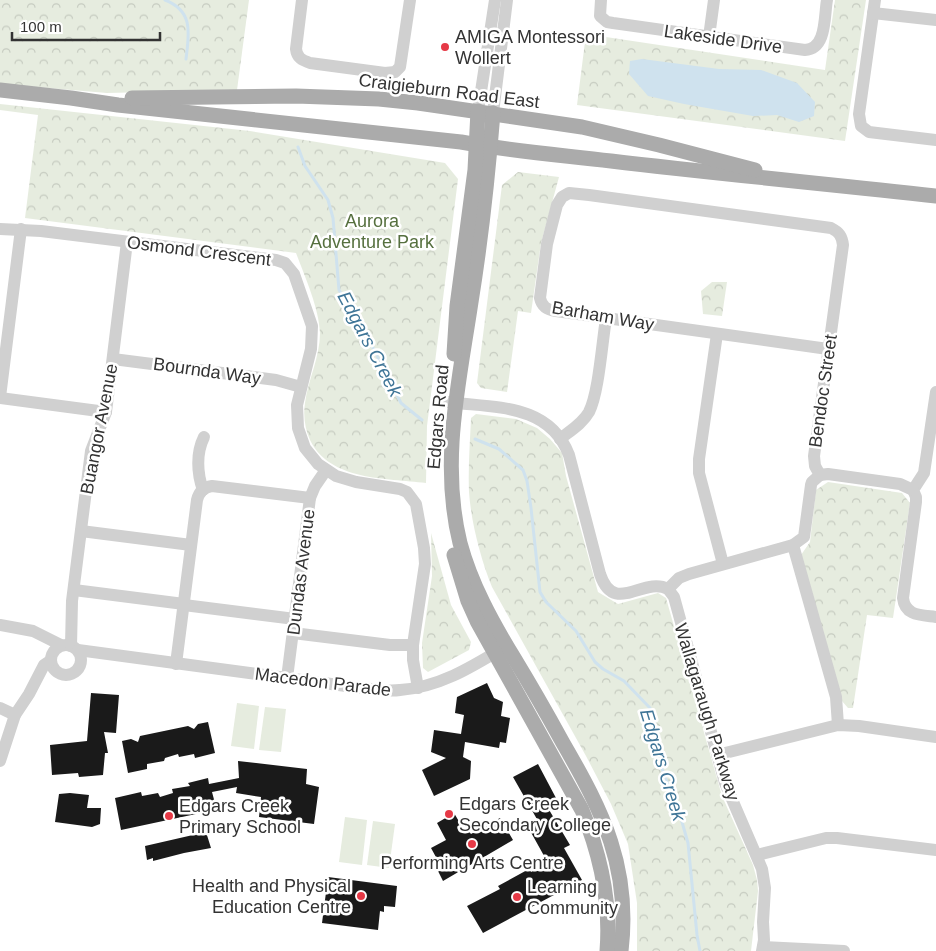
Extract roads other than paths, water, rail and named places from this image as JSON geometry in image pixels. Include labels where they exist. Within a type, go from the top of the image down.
[{"type":"main road","name":"Craigieburn Road East","points":[[0,90],[759,178],[815,182],[936,196]]},
{"type":"main road","name":"Craigieburn Road East","points":[[71,98],[171,98],[256,95],[379,99],[565,124],[620,135],[740,166],[815,182]]},
{"type":"main road","name":"Edgars Road","points":[[485,112],[483,146],[475,170],[457,306],[451,402],[444,452],[444,478],[453,552],[468,601],[591,791],[608,831],[616,857],[624,918],[621,951]]},
{"type":"main road","name":"Edgars Road","points":[[501,650],[582,810],[593,838],[608,902],[607,951]]},
{"type":"street","points":[[302,0],[296,49],[296,54],[300,59],[310,63],[385,73],[395,72],[400,67],[410,0]]},
{"type":"street","name":"Edgars Road","points":[[485,112],[495,0]]},
{"type":"street","name":"Edgars Road","points":[[485,112],[507,0]]},
{"type":"street","name":"Lakeside Drive","points":[[601,0],[600,13],[607,22],[811,50],[817,46],[821,39],[826,0]]},
{"type":"street","points":[[709,37],[714,0]]},
{"type":"street","points":[[936,20],[874,6],[859,114],[861,126],[869,132],[936,140]]},
{"type":"street","name":"Barham Way","points":[[828,349],[550,310],[541,303],[540,289],[551,230],[560,200],[569,193],[831,228],[840,234],[843,245]]},
{"type":"street","name":"Osmond Crescent","points":[[0,229],[21,229],[276,260],[290,267],[297,279],[312,326],[311,349],[301,387],[297,415],[300,438],[311,457],[326,470],[348,481],[400,489],[407,492],[416,504],[425,564],[413,645],[413,660],[418,688]]},
{"type":"street","points":[[21,229],[0,398],[106,412]]},
{"type":"street","name":"Buangor Avenue","points":[[70,647],[74,590],[91,451],[106,412],[128,242]]},
{"type":"street","name":"Bendoc Street","points":[[820,476],[815,466],[814,456],[843,245]]},
{"type":"street","points":[[560,439],[574,428],[589,411],[597,380],[606,318]]},
{"type":"street","points":[[717,334],[699,459],[699,473],[723,564]]},
{"type":"street","name":"Bournda Way","points":[[113,359],[281,381],[301,387]]},
{"type":"street","points":[[913,490],[923,477],[926,468],[936,392]]},
{"type":"street","points":[[451,402],[516,410],[529,414],[547,425],[560,439],[566,448],[570,460],[602,582],[613,592],[626,594],[658,586],[668,589],[682,576],[793,545],[804,537],[812,482],[820,476],[828,474],[900,484],[913,490],[916,502],[903,590],[904,604],[913,614],[936,617]]},
{"type":"street","points":[[203,490],[198,472],[200,448],[204,437]]},
{"type":"street","name":"Dundas Avenue","points":[[287,678],[310,498],[315,486],[326,470]]},
{"type":"street","points":[[176,664],[197,500],[203,490],[209,486],[215,486],[310,498]]},
{"type":"street","points":[[81,531],[191,546]]},
{"type":"street","points":[[793,545],[836,698],[838,725]]},
{"type":"street","name":"Wallagaraugh Parkway","points":[[668,589],[674,597],[725,783],[762,869],[765,888],[763,949]]},
{"type":"street","points":[[74,590],[295,619]]},
{"type":"street","points":[[0,625],[23,629],[33,631],[70,647],[80,654],[81,664],[74,673],[68,675],[57,673],[52,668],[50,659],[37,640],[23,629]]},
{"type":"street","points":[[293,633],[390,645],[413,645]]},
{"type":"street","points":[[0,761],[15,715],[29,694],[44,665],[50,659],[54,650],[70,647]]},
{"type":"street","name":"Macedon Parade","points":[[70,647],[130,658],[388,690],[418,688],[437,684],[452,678],[501,650]]},
{"type":"street","name":"Macedon Parade","points":[[81,664],[98,660],[130,658]]},
{"type":"street","points":[[29,694],[42,682],[57,673]]},
{"type":"street","points":[[0,708],[15,715]]},
{"type":"street","points":[[717,756],[838,725],[936,736]]},
{"type":"street","points":[[757,855],[826,838],[936,850]]},
{"type":"street","points":[[763,949],[844,951]]},
{"type":"water","points":[[642,59],[719,69],[761,70],[797,83],[815,102],[814,116],[799,122],[777,115],[753,116],[648,96],[629,74],[630,61]]},
{"type":"waterway","name":"Edgars Creek","points":[[165,0],[181,10],[185,17],[188,32],[186,59]]},
{"type":"waterway","name":"Edgars Creek","points":[[298,147],[305,166],[328,200],[333,218],[339,290],[364,330],[401,403],[422,420]]},
{"type":"waterway","name":"Edgars Creek","points":[[475,439],[499,449],[523,470],[527,481],[531,508],[540,592],[546,602],[576,631],[595,662],[624,681],[650,708],[654,719],[659,761],[680,815],[688,843],[700,951]]},
{"type":"place","name":"AMIGA Montessori Wollert","points":[[445,47]]},
{"type":"place","name":"Edgars Creek Secondary College","points":[[449,814]]},
{"type":"place","name":"Edgars Creek Primary School","points":[[169,816]]},
{"type":"place","name":"Performing Arts Centre","points":[[472,844]]},
{"type":"place","name":"Health and Physical Education Centre","points":[[361,896]]},
{"type":"place","name":"Learning Community","points":[[517,897]]},
{"type":"park label","name":"Aurora Adventure Park","points":[[372,231]]}]
